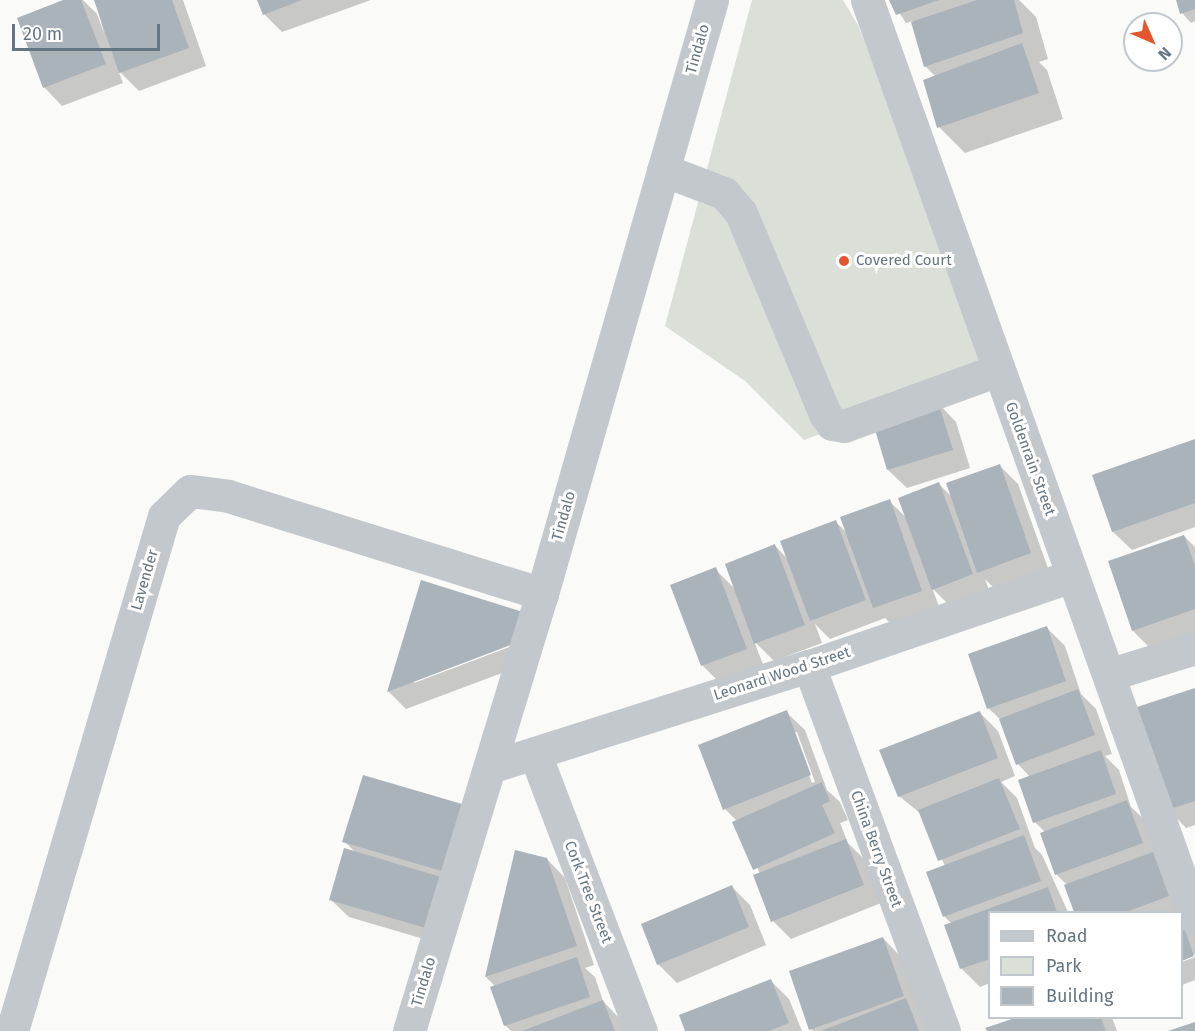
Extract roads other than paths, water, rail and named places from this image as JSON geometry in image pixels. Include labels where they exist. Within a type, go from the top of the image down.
[{"type":"street","name":"Tindalo","points":[[410,1031],[542,594],[712,0]]},
{"type":"street","name":"Goldenrain Street","points":[[867,0],[1072,576],[1111,674],[1195,918]]},
{"type":"street","points":[[663,170],[724,193],[741,213],[832,424],[844,426],[998,370]]},
{"type":"street","name":"Lavender","points":[[12,1031],[164,516],[190,490],[228,496],[542,594]]},
{"type":"street","name":"Leonard Wood Street","points":[[490,767],[809,666],[1072,576]]},
{"type":"street","points":[[1111,674],[1195,648]]},
{"type":"street","name":"China Berry Street","points":[[809,666],[944,1031]]},
{"type":"street","name":"Cork Tree Street","points":[[535,754],[641,1031]]},
{"type":"place","name":"Covered Court","points":[[844,261]]}]
